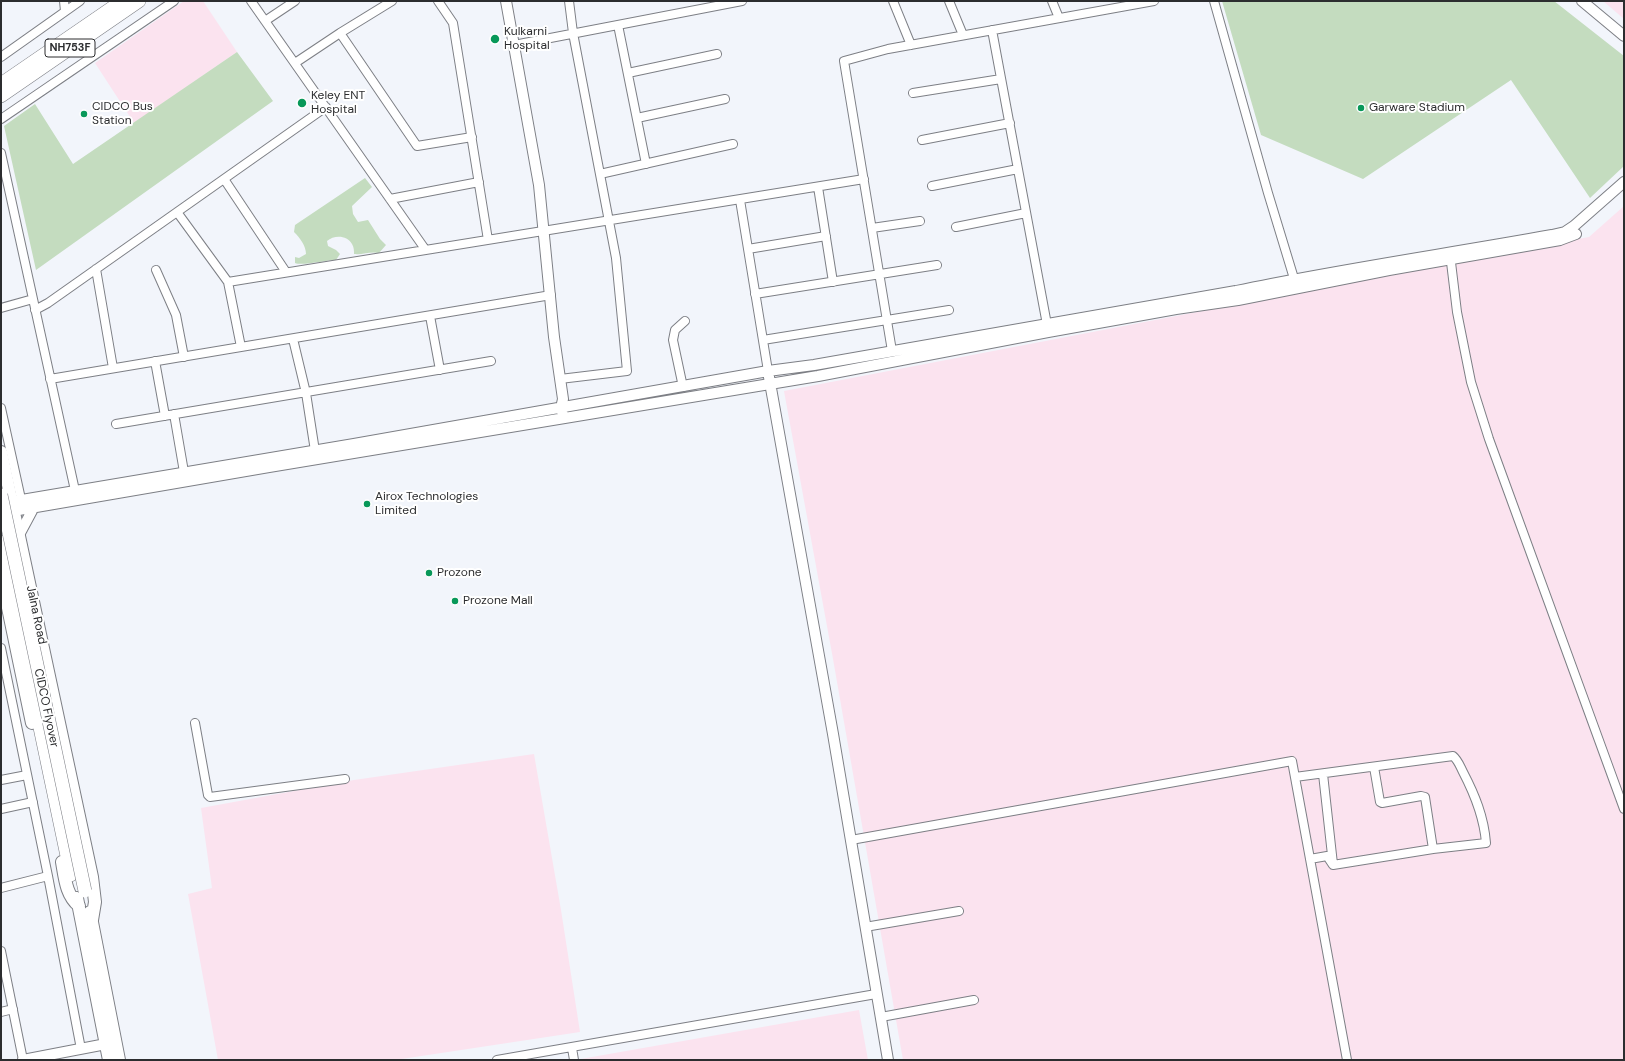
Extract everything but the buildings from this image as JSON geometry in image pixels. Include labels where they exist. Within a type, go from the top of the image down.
[{"type":"highway","name":"NH753F","points":[[1,84],[122,1]]},
{"type":"highway","name":"NH753F","points":[[1,96],[139,1]]},
{"type":"highway","name":"CIDCO Flyover","points":[[10,502],[85,891]]},
{"type":"highway","name":"CIDCO Flyover","points":[[1,542],[71,875]]},
{"type":"main road","name":"Jalna Road","points":[[1,452],[10,502],[19,535],[92,877],[95,902],[92,920]]},
{"type":"main road","points":[[1,574],[69,894],[72,900],[79,906]]},
{"type":"main road","name":"CIDCO Flyover","points":[[71,875],[79,906],[109,1060]]},
{"type":"main road","name":"CIDCO Flyover","points":[[85,891],[119,1060]]},
{"type":"street","points":[[64,1],[65,11]]},
{"type":"street","points":[[1,57],[80,1]]},
{"type":"street","points":[[1,119],[174,1]]},
{"type":"street","points":[[251,1],[425,249]]},
{"type":"street","points":[[265,21],[295,1]]},
{"type":"street","points":[[295,63],[392,1]]},
{"type":"street","points":[[438,1],[453,23],[488,240]]},
{"type":"street","points":[[506,1],[538,185],[560,379],[566,410]]},
{"type":"street","points":[[560,379],[627,371],[616,258],[568,1]]},
{"type":"street","points":[[514,45],[742,1]]},
{"type":"street","points":[[893,1],[911,44]]},
{"type":"street","points":[[949,1],[963,35]]},
{"type":"street","points":[[1052,1],[1059,18]]},
{"type":"street","points":[[892,351],[844,61],[911,44],[1154,1]]},
{"type":"street","points":[[1214,1],[1268,193],[1296,284]]},
{"type":"street","points":[[1582,1],[1624,36]]},
{"type":"street","points":[[1591,1],[1624,28]]},
{"type":"street","points":[[618,25],[646,164]]},
{"type":"street","points":[[992,30],[1048,328]]},
{"type":"street","points":[[340,33],[417,146],[472,137]]},
{"type":"street","points":[[628,73],[717,54]]},
{"type":"street","points":[[913,93],[1001,79]]},
{"type":"street","points":[[637,118],[725,99]]},
{"type":"street","points":[[35,310],[48,303],[326,107]]},
{"type":"street","points":[[922,140],[1010,123]]},
{"type":"street","points":[[600,174],[733,144]]},
{"type":"street","points":[[1,153],[76,495]]},
{"type":"street","points":[[932,186],[1018,169]]},
{"type":"street","points":[[224,179],[286,272]]},
{"type":"street","points":[[228,282],[864,179]]},
{"type":"street","points":[[390,199],[479,182]]},
{"type":"street","points":[[1604,205],[1624,182]]},
{"type":"street","points":[[818,187],[833,282]]},
{"type":"street","points":[[1,513],[10,502],[76,495],[566,410],[768,371],[1048,328],[1236,291],[1296,284],[1496,248],[1565,232],[1624,191]]},
{"type":"street","points":[[740,200],[770,383],[833,734],[888,1060]]},
{"type":"street","points":[[177,212],[228,282],[241,347]]},
{"type":"street","points":[[956,227],[1026,213]]},
{"type":"street","points":[[872,228],[920,221]]},
{"type":"street","points":[[748,248],[826,236]]},
{"type":"street","points":[[1450,256],[1458,312],[1471,382],[1489,439],[1624,809]]},
{"type":"street","points":[[755,294],[937,264]]},
{"type":"street","points":[[96,269],[113,368]]},
{"type":"street","points":[[156,270],[176,315],[184,357]]},
{"type":"street","points":[[50,379],[551,295]]},
{"type":"street","points":[[1,308],[33,299]]},
{"type":"street","points":[[763,340],[949,310]]},
{"type":"street","points":[[430,316],[440,370]]},
{"type":"street","points":[[683,387],[673,340],[675,330],[685,320]]},
{"type":"street","points":[[10,502],[34,507],[76,495],[184,472],[566,410],[770,383],[926,356],[1048,328]]},
{"type":"street","points":[[292,339],[306,393],[315,451]]},
{"type":"street","points":[[116,424],[491,361]]},
{"type":"street","points":[[155,362],[165,416]]},
{"type":"street","points":[[1,408],[10,502]]},
{"type":"street","points":[[174,414],[184,472]]},
{"type":"street","points":[[19,535],[34,507]]},
{"type":"street","points":[[1,648],[48,876],[81,1049]]},
{"type":"street","points":[[195,722],[208,795],[210,797],[345,779]]},
{"type":"street","points":[[1295,777],[1450,756],[1455,758],[1477,800],[1485,831],[1486,843],[1433,849],[1333,865]]},
{"type":"street","points":[[851,840],[1292,761],[1347,1060]]},
{"type":"street","points":[[1374,767],[1380,802],[1382,803],[1421,796],[1425,797],[1433,849]]},
{"type":"street","points":[[1323,774],[1333,865]]},
{"type":"street","points":[[1,780],[27,775]]},
{"type":"street","points":[[1,810],[33,802]]},
{"type":"street","points":[[1310,859],[1327,856],[1333,865]]},
{"type":"street","points":[[1,888],[48,876]]},
{"type":"street","points":[[865,926],[959,911]]},
{"type":"street","points":[[1,951],[24,1060],[106,1044]]},
{"type":"street","points":[[497,1060],[876,994]]},
{"type":"street","points":[[880,1018],[974,1000]]},
{"type":"street","points":[[1,1012],[13,1009]]},
{"type":"street","points":[[572,1048],[574,1060]]},
{"type":"shaded area","points":[[184,1],[203,1],[237,52],[134,123],[95,63]]},
{"type":"shaded area","points":[[1603,1],[1624,1],[1624,19]]},
{"type":"shaded area","points":[[1624,206],[1624,1060],[903,1060],[833,659],[784,391],[1589,237]]},
{"type":"shaded area","points":[[534,754],[580,1032],[395,1060],[218,1060],[188,894],[212,888],[201,808],[354,780]]},
{"type":"shaded area","points":[[859,1010],[868,1060],[575,1060]]},
{"type":"green space","name":"Garware Stadium","points":[[1222,1],[1554,1],[1624,56],[1624,166],[1590,198],[1511,80],[1363,179],[1261,135]]},
{"type":"green space","points":[[237,52],[273,101],[36,270],[4,126],[35,104],[73,164]]},
{"type":"green space","points":[[365,178],[372,187],[352,206],[353,214],[358,222],[368,220],[380,239],[386,245],[379,253],[373,252],[354,254],[354,249],[350,241],[337,237],[327,241],[328,246],[340,254],[336,260],[303,264],[295,263],[295,257],[299,258],[306,254],[302,242],[294,232],[295,225]]},
{"type":"place","name":"Kulkarni Hospital","points":[[495,39]]},
{"type":"place","name":"Keley ENT Hospital","points":[[302,103]]},
{"type":"place","name":"Garware Stadium","points":[[1361,108]]},
{"type":"place","name":"CIDCO Bus Station","points":[[84,114]]},
{"type":"place","name":"Airox Technologies Limited","points":[[367,504]]},
{"type":"place","name":"Prozone","points":[[429,573]]},
{"type":"place","name":"Prozone Mall","points":[[455,601]]}]
